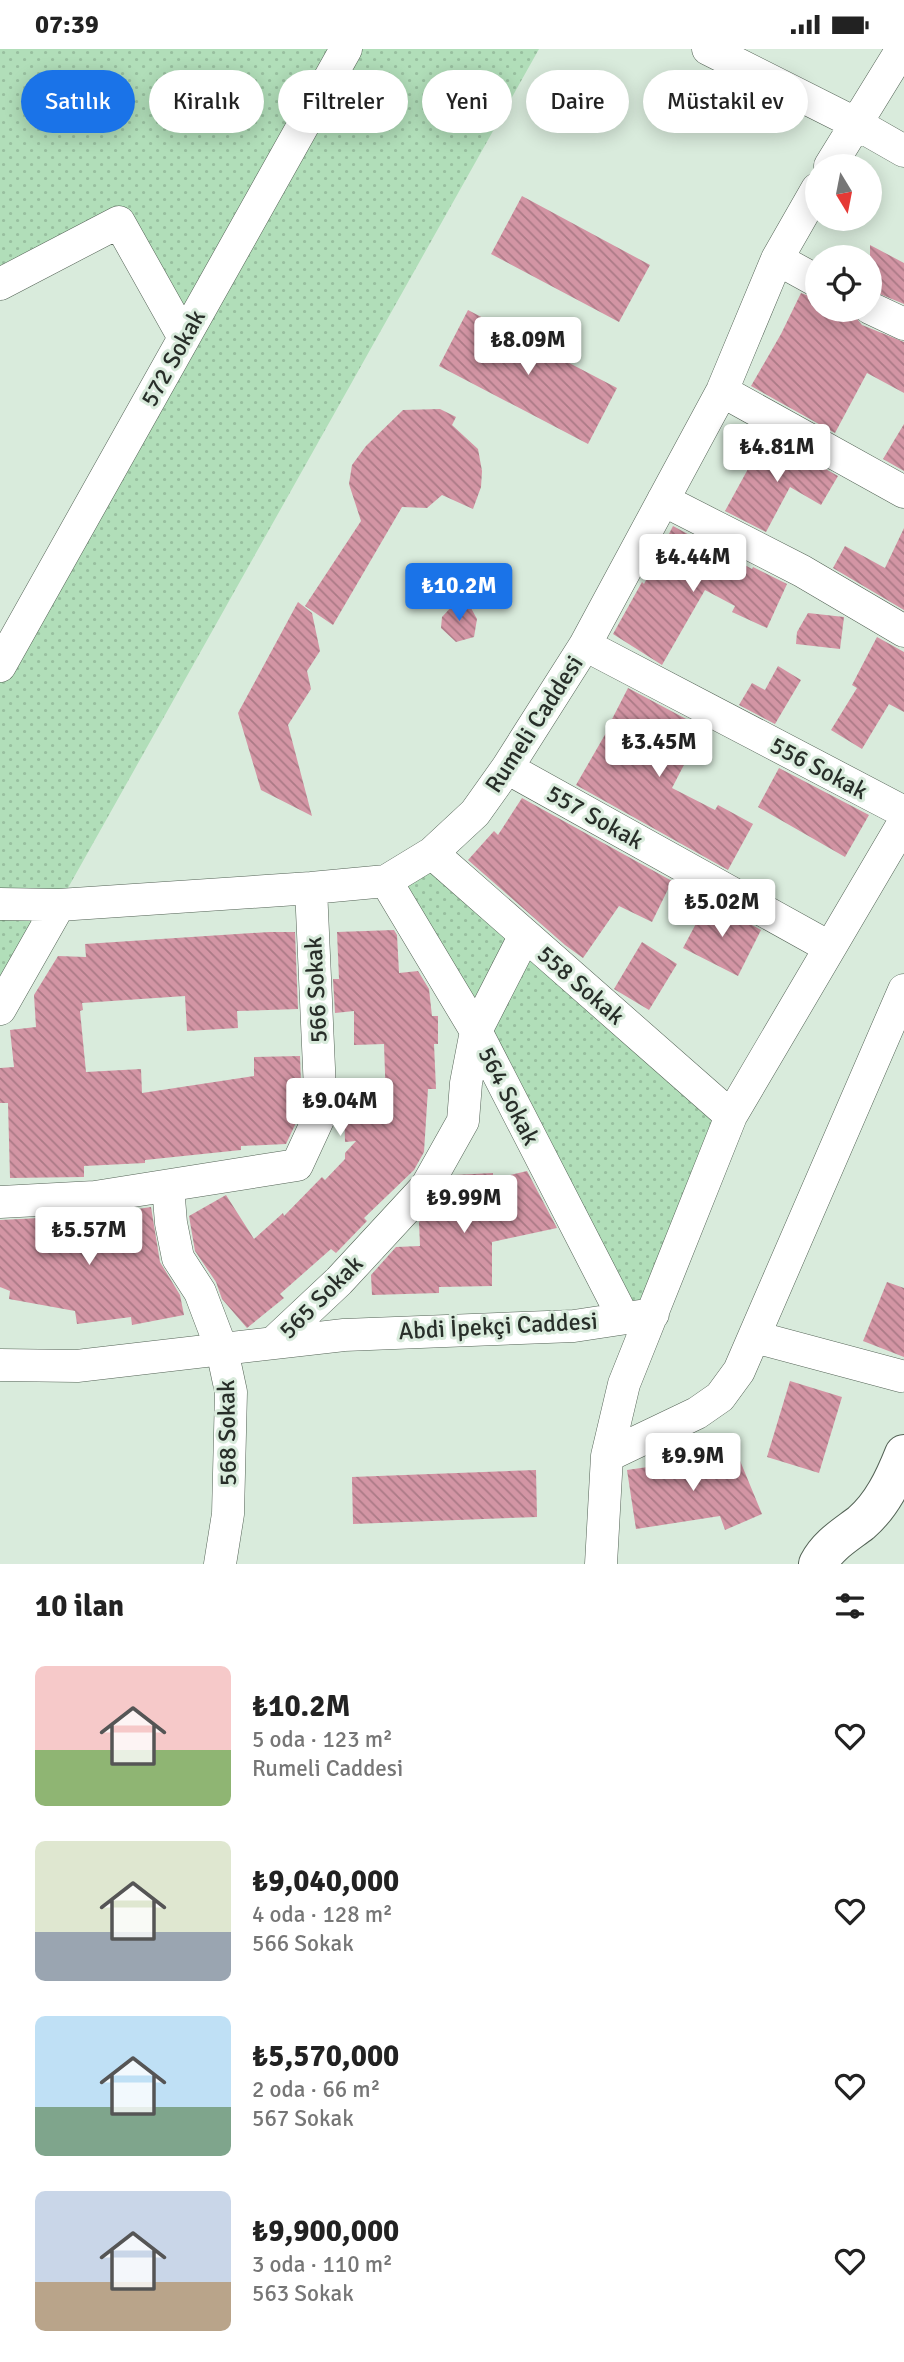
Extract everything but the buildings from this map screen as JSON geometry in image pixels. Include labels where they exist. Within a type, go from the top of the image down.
[{"type":"highway","points":[[817,1561],[840,1536],[861,1522],[882,1501],[904,1454]]},
{"type":"highway","points":[[861,1522],[893,1511],[904,1511]]},
{"type":"street","name":"572 Sokak","points":[[0,666],[346,49]]},
{"type":"street","points":[[708,49],[855,123],[904,151]]},
{"type":"street","points":[[837,154],[902,49]]},
{"type":"street","name":"Rumeli Caddesi","points":[[0,904],[59,905],[386,881],[432,853],[475,813],[507,768],[584,645],[722,391],[777,259],[805,210]]},
{"type":"street","points":[[0,284],[119,222],[184,338]]},
{"type":"street","points":[[777,259],[805,274]]},
{"type":"street","points":[[882,314],[904,324]]},
{"type":"street","points":[[722,391],[904,492]]},
{"type":"street","points":[[663,500],[802,571],[904,631]]},
{"type":"street","name":"556 Sokak","points":[[584,645],[904,812]]},
{"type":"street","name":"557 Sokak","points":[[507,768],[829,947]]},
{"type":"street","points":[[601,1564],[607,1456],[638,1315],[731,1116],[904,822]]},
{"type":"street","name":"558 Sokak","points":[[432,853],[731,1116]]},
{"type":"street","name":"564 Sokak","points":[[386,881],[476,1031],[638,1315]]},
{"type":"street","name":"566 Sokak","points":[[168,1186],[298,1165],[321,1113],[311,888]]},
{"type":"street","points":[[0,1009],[59,905]]},
{"type":"street","name":"565 Sokak","points":[[274,1343],[339,1281],[426,1187],[463,1121],[466,1083],[476,1031],[525,935]]},
{"type":"street","points":[[607,1456],[697,1413],[720,1397],[739,1371],[904,990]]},
{"type":"street","points":[[0,1202],[95,1197],[168,1186]]},
{"type":"street","name":"568 Sokak","points":[[168,1186],[171,1223],[178,1258],[200,1292],[222,1350],[231,1392],[228,1514],[220,1564]]},
{"type":"street","name":"Abdi İpekçi Caddesi","points":[[0,1365],[77,1366],[344,1335],[574,1326],[638,1315]]},
{"type":"street","points":[[755,1337],[901,1376]]},
{"type":"green space","points":[[0,49],[539,49],[512,97],[512,70],[422,70],[422,133],[492,133],[0,1009],[0,666],[184,338],[119,222],[0,284]]},
{"type":"green space","points":[[432,853],[731,1116],[653,1314],[623,1317],[386,881]]}]
